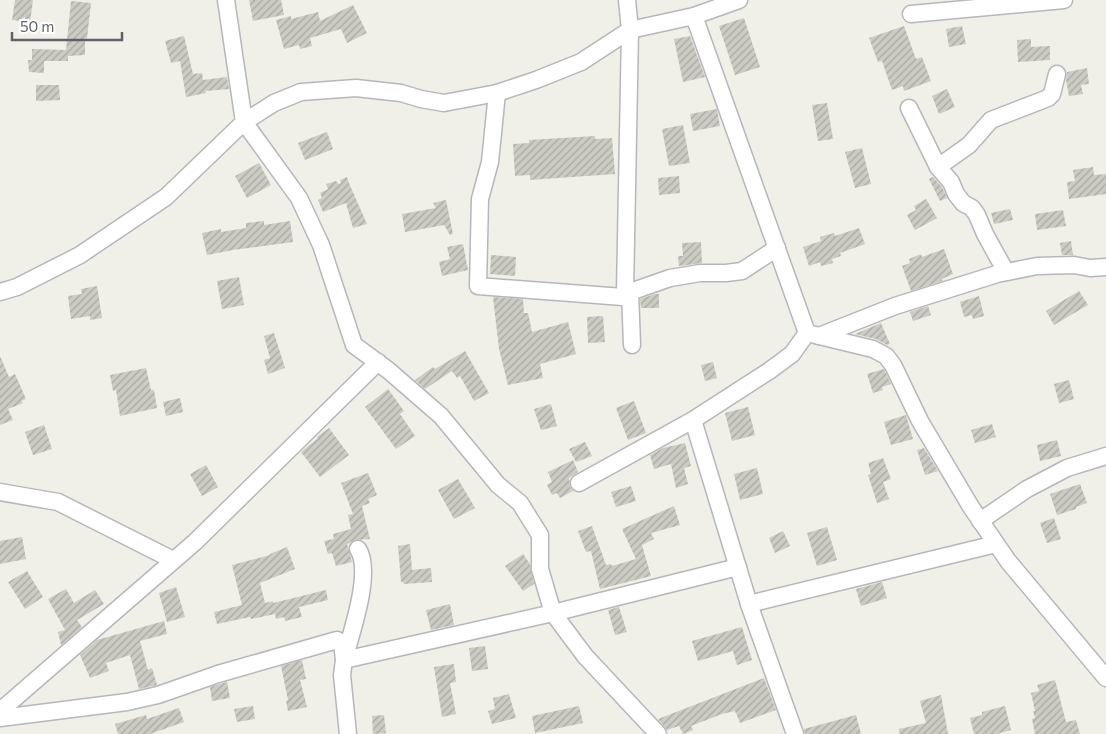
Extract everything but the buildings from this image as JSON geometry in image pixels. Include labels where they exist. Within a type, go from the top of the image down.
[{"type":"street","points":[[226,0],[244,122],[299,198],[322,245],[354,345],[378,362],[441,416],[498,485],[520,502],[540,535],[540,569],[553,613],[585,656],[658,734]]},
{"type":"street","points":[[497,93],[490,162],[480,200],[478,286],[623,297],[625,292],[630,30],[627,0]]},
{"type":"street","points":[[0,292],[17,286],[80,255],[166,197],[244,122],[274,103],[302,92],[356,88],[401,92],[444,104],[497,93],[581,62],[630,30],[694,16],[739,0]]},
{"type":"street","points":[[911,14],[1064,0]]},
{"type":"street","points":[[694,16],[777,248],[813,335]]},
{"type":"street","points":[[938,167],[969,145],[991,120],[1048,98],[1052,94],[1057,74]]},
{"type":"street","points":[[909,108],[938,167],[951,182],[956,194],[963,203],[972,208],[977,215],[1006,272]]},
{"type":"street","points":[[632,345],[630,292],[670,278],[700,273],[742,271],[777,248]]},
{"type":"street","points":[[579,483],[693,420],[776,366],[813,335],[895,306],[1006,272],[1037,266],[1062,264],[1090,268],[1106,267]]},
{"type":"street","points":[[813,335],[873,349],[886,356],[893,366],[920,421],[996,544],[1008,561],[1106,678]]},
{"type":"street","points":[[0,711],[195,542],[378,362]]},
{"type":"street","points":[[693,420],[749,604],[795,734]]},
{"type":"street","points":[[980,520],[1027,489],[1067,468],[1106,456]]},
{"type":"street","points":[[0,492],[58,502],[174,560]]},
{"type":"street","points":[[749,604],[996,544]]},
{"type":"street","points":[[348,734],[342,675],[344,660],[360,602],[363,557],[358,549]]},
{"type":"street","points":[[344,660],[553,613],[738,567]]},
{"type":"street","points":[[0,718],[127,702],[150,697],[218,674],[337,640],[342,643],[344,660]]}]
